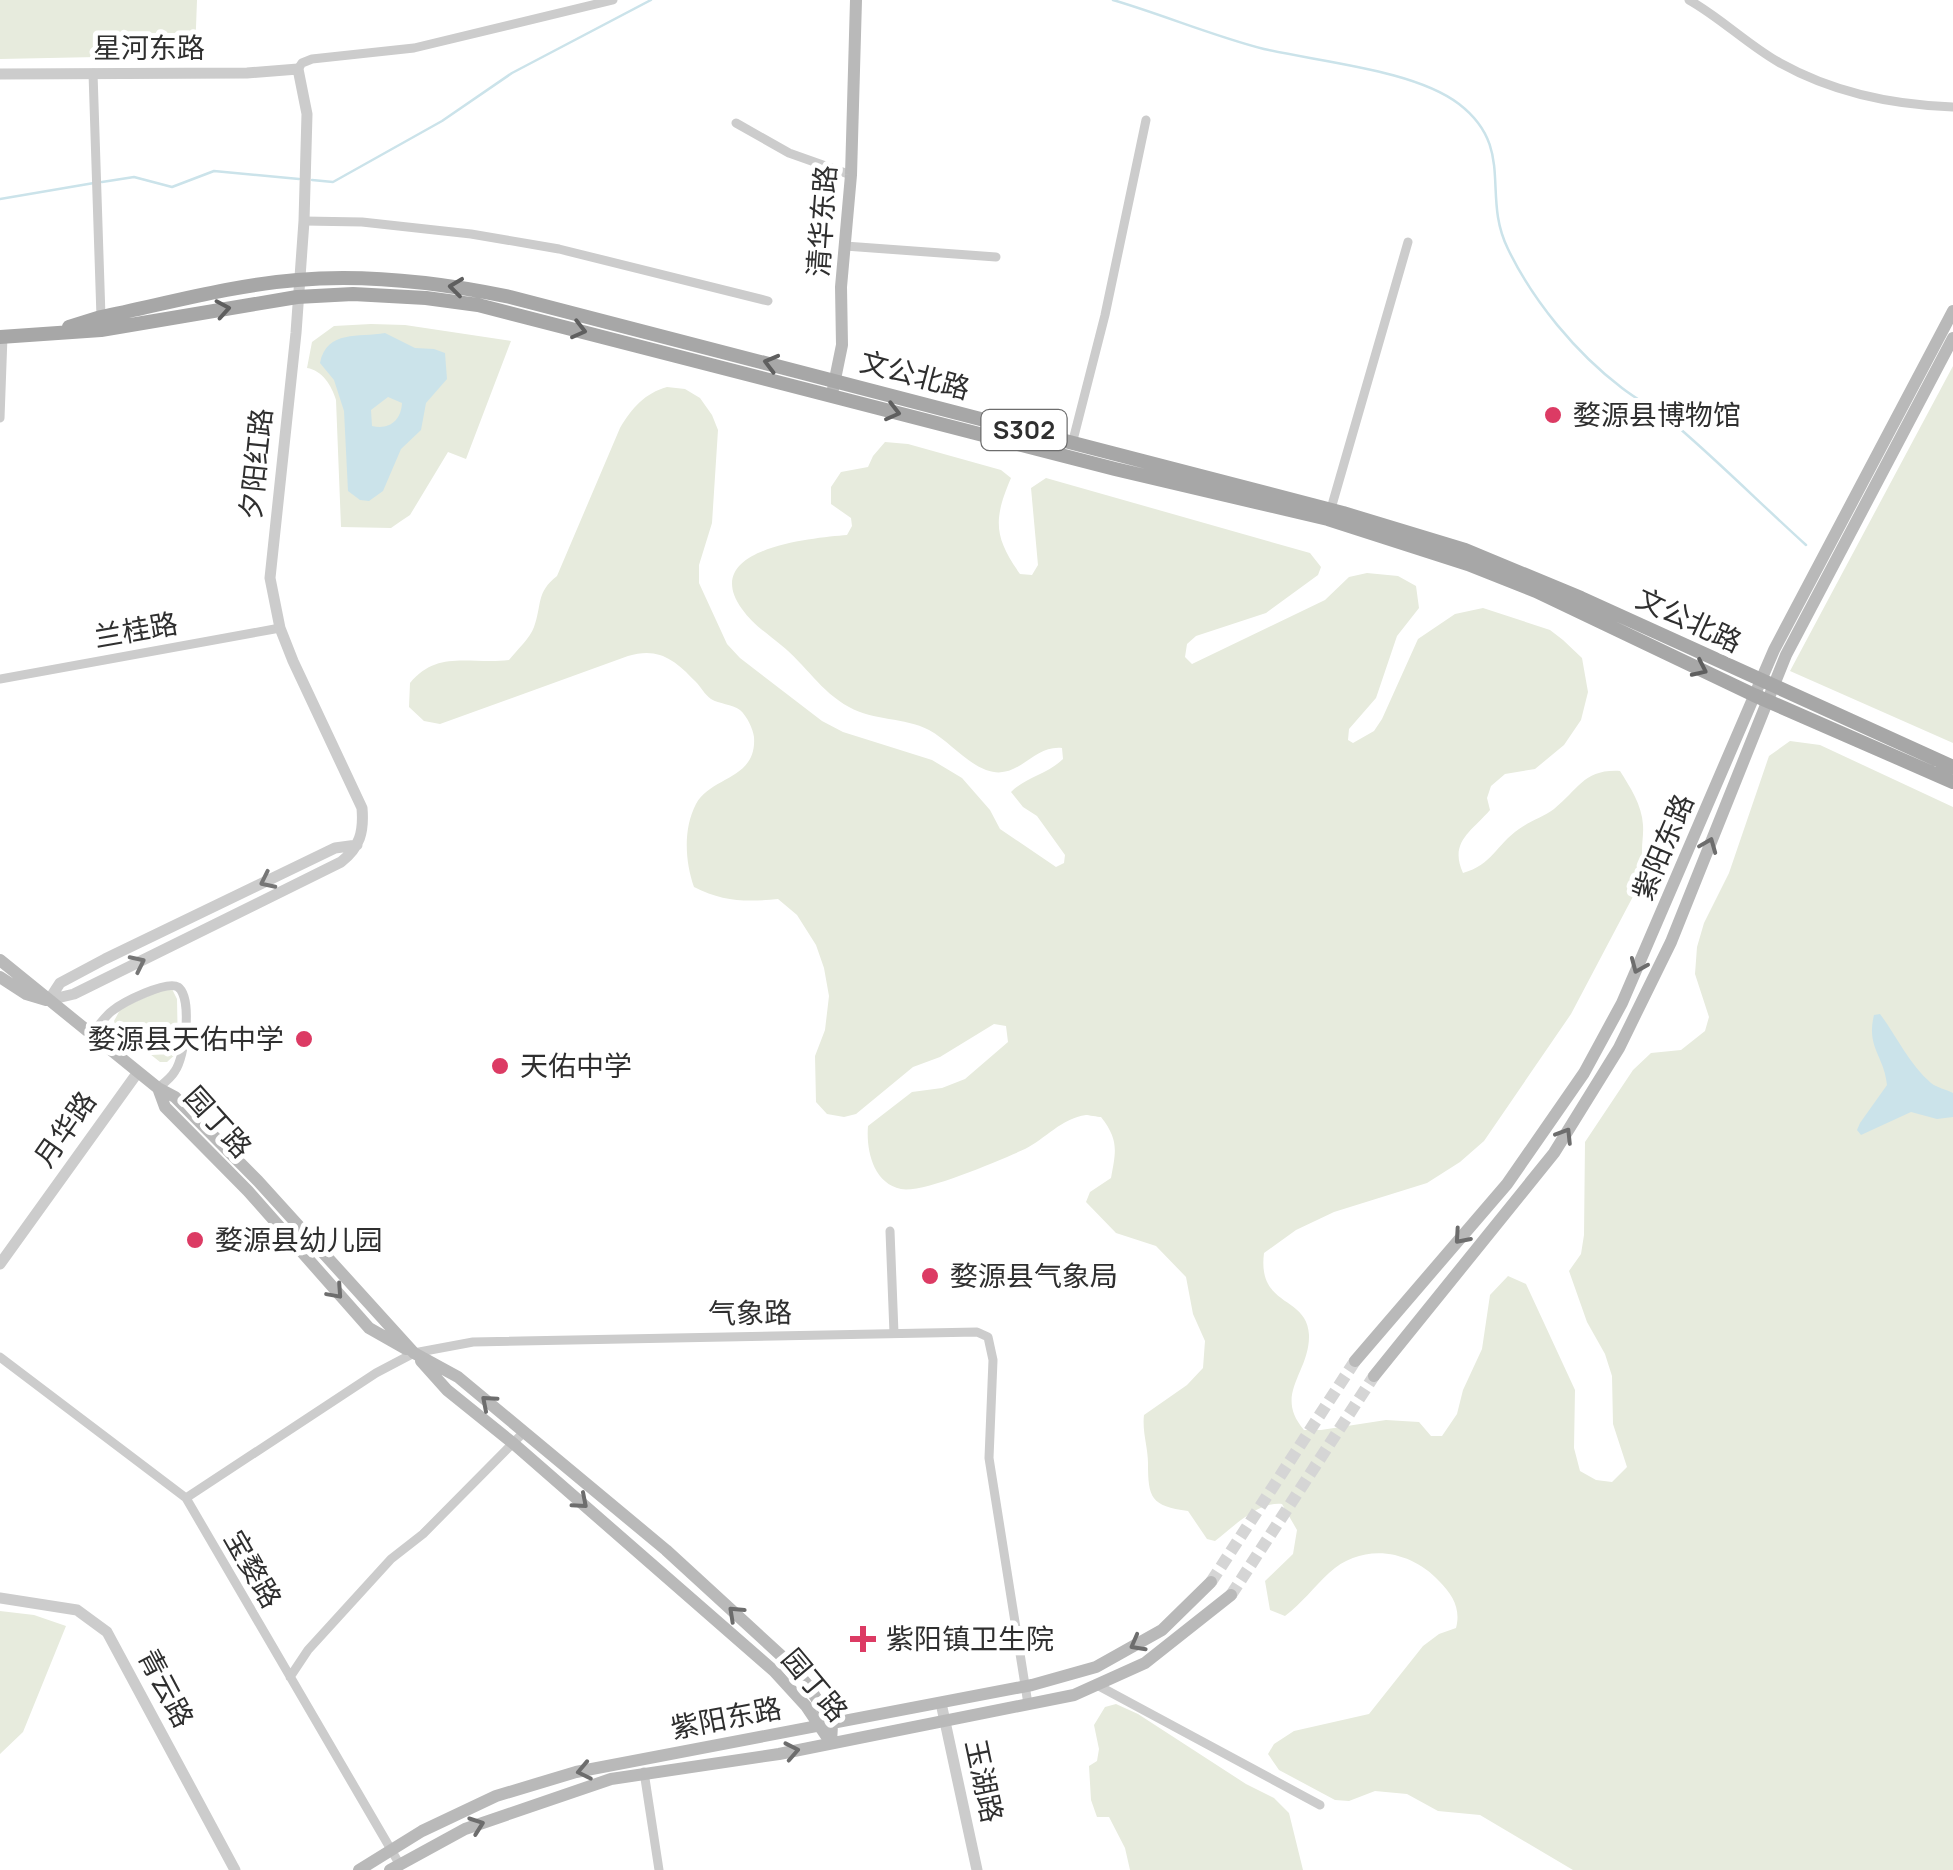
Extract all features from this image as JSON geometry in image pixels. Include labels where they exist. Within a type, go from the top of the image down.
[{"type":"main road","name":"清华东路","points":[[832,396],[842,346],[841,288],[851,176],[856,0]]},
{"type":"main road","name":"文公北路","points":[[1,337],[101,324],[299,280],[459,286],[835,380],[1070,449]]},
{"type":"main road","name":"文公北路","points":[[101,324],[297,297],[371,295],[478,305],[832,396],[1070,449],[1465,550],[1581,598],[1953,782]]},
{"type":"main road","name":"紫阳东路","points":[[1355,1361],[1507,1184],[1584,1073],[1622,1003],[1764,691],[1953,311]]},
{"type":"main road","name":"紫阳东路","points":[[1374,1376],[1554,1153],[1619,1048],[1671,942],[1764,691],[1953,338]]},
{"type":"main road","name":"文公北路","points":[[1764,691],[1953,766]]},
{"type":"main road","name":"园丁路","points":[[0,960],[158,1088],[176,1097],[414,1353],[458,1377],[519,1438],[774,1670],[825,1725]]},
{"type":"main road","points":[[0,977],[26,994],[49,1000]]},
{"type":"main road","name":"园丁路","points":[[519,1438],[666,1550],[788,1662],[810,1688],[831,1744]]},
{"type":"main road","name":"紫阳东路","points":[[359,1870],[422,1831],[496,1796],[576,1772],[1024,1687],[1096,1667],[1162,1630],[1211,1582]]},
{"type":"main road","name":"紫阳东路","points":[[395,1868],[465,1829],[610,1780],[831,1744],[1074,1695],[1146,1663],[1231,1595]]},
{"type":"street","points":[[298,69],[302,62],[312,59],[414,48],[613,0]]},
{"type":"street","points":[[1690,0],[1780,63],[1852,92],[1906,105],[1953,107]]},
{"type":"street","name":"星河东路","points":[[0,74],[246,73],[298,69]]},
{"type":"street","name":"夕阳红路","points":[[49,1000],[74,994],[341,862],[357,845],[363,827],[362,808],[280,628],[270,578],[304,221],[308,114],[298,69]]},
{"type":"street","points":[[93,73],[101,324]]},
{"type":"street","points":[[1070,449],[1101,331],[1146,120]]},
{"type":"street","points":[[736,123],[790,154],[851,176]]},
{"type":"street","points":[[304,221],[362,222],[524,242],[768,300]]},
{"type":"street","points":[[1330,514],[1408,242]]},
{"type":"street","points":[[845,246],[996,256]]},
{"type":"street","points":[[0,418],[1,337]]},
{"type":"street","name":"兰桂路","points":[[0,679],[280,628]]},
{"type":"street","points":[[92,1034],[114,1009],[163,985],[181,990],[186,1008],[184,1048],[176,1071],[158,1088]]},
{"type":"street","name":"月华路","points":[[0,1264],[138,1072]]},
{"type":"street","points":[[890,1231],[894,1333]]},
{"type":"street","name":"气象路","points":[[186,1498],[376,1373],[414,1353],[473,1342],[977,1332],[988,1338],[992,1360],[988,1458],[1028,1704]]},
{"type":"street","name":"宝婺路","points":[[0,1356],[186,1498],[391,1850],[395,1868]]},
{"type":"street","points":[[290,1677],[308,1650],[391,1558],[423,1534],[519,1438]]},
{"type":"street","name":"青云路","points":[[0,1598],[76,1610],[107,1632],[235,1870]]},
{"type":"street","points":[[1097,1685],[1320,1805]]},
{"type":"street","name":"玉湖路","points":[[941,1703],[977,1870]]},
{"type":"street","points":[[643,1759],[660,1870]]},
{"type":"shaded area","points":[[0,0],[197,0],[195,55],[0,59]]},
{"type":"shaded area","points":[[405,325],[511,341],[466,459],[448,452],[410,515],[391,528],[341,527],[336,400],[326,380],[307,368],[312,342],[334,326]]},
{"type":"shaded area","points":[[1953,366],[1953,743],[1790,671]]},
{"type":"shaded area","points":[[667,387],[685,389],[700,398],[718,430],[712,523],[699,565],[699,583],[727,644],[822,721],[843,732],[932,760],[962,778],[990,810],[1000,829],[1056,867],[1064,863],[1065,855],[1037,816],[1011,792],[1063,759],[1062,748],[1042,752],[1007,771],[986,770],[929,730],[849,707],[750,619],[732,588],[735,572],[765,550],[847,535],[851,518],[831,504],[831,487],[841,472],[868,467],[885,442],[908,444],[1001,470],[1011,478],[1001,506],[999,528],[1005,549],[1020,574],[1032,575],[1038,565],[1031,488],[1046,478],[1310,553],[1321,567],[1318,575],[1266,613],[1196,636],[1187,644],[1185,657],[1192,664],[1325,600],[1349,577],[1367,573],[1398,576],[1416,586],[1419,608],[1397,636],[1376,698],[1349,729],[1348,740],[1353,743],[1374,731],[1382,719],[1418,639],[1455,614],[1483,608],[1550,630],[1582,658],[1588,692],[1581,720],[1564,745],[1535,769],[1505,774],[1491,786],[1487,798],[1490,810],[1464,838],[1459,862],[1463,873],[1481,865],[1511,835],[1554,809],[1590,777],[1620,771],[1642,818],[1645,866],[1638,887],[1571,1014],[1484,1141],[1427,1183],[1334,1212],[1296,1230],[1264,1253],[1268,1283],[1300,1313],[1309,1335],[1292,1394],[1295,1417],[1304,1430],[1386,1420],[1419,1422],[1431,1436],[1442,1436],[1457,1414],[1463,1390],[1482,1349],[1490,1295],[1508,1276],[1526,1284],[1575,1390],[1574,1448],[1580,1471],[1596,1480],[1612,1482],[1627,1467],[1613,1424],[1612,1376],[1569,1271],[1581,1254],[1584,1235],[1585,1142],[1633,1070],[1651,1053],[1681,1050],[1705,1031],[1709,1017],[1695,974],[1697,947],[1704,923],[1729,873],[1769,756],[1790,741],[1820,745],[1953,807],[1953,1870],[1573,1870],[1480,1815],[1438,1811],[1407,1794],[1375,1791],[1349,1801],[1335,1800],[1279,1770],[1268,1754],[1274,1744],[1294,1731],[1369,1714],[1423,1646],[1456,1628],[1457,1608],[1427,1570],[1400,1557],[1371,1554],[1342,1563],[1285,1616],[1270,1610],[1265,1581],[1293,1554],[1297,1530],[1282,1504],[1255,1511],[1215,1541],[1207,1539],[1188,1511],[1166,1506],[1154,1498],[1149,1485],[1144,1415],[1187,1385],[1203,1368],[1205,1341],[1193,1314],[1186,1277],[1156,1246],[1116,1233],[1086,1202],[1090,1192],[1111,1178],[1113,1169],[1113,1139],[1101,1117],[1077,1117],[1025,1149],[926,1186],[901,1189],[884,1180],[870,1155],[868,1126],[912,1092],[942,1088],[965,1079],[1008,1042],[1006,1026],[994,1024],[940,1057],[913,1067],[856,1114],[827,1114],[816,1102],[815,1056],[825,1030],[829,996],[816,945],[797,915],[778,899],[735,900],[715,896],[694,887],[689,867],[687,834],[696,804],[748,762],[753,751],[752,730],[740,710],[711,699],[672,661],[657,654],[628,656],[440,724],[424,721],[409,707],[410,683],[421,672],[444,662],[509,660],[526,640],[534,627],[543,593],[557,576],[620,428],[640,402]]},
{"type":"shaded area","points":[[172,989],[177,999],[178,1052],[167,1062],[160,1062],[116,1027],[114,1021],[121,1008]]},
{"type":"shaded area","points":[[0,1611],[34,1615],[66,1626],[23,1732],[0,1754]]},
{"type":"shaded area","points":[[1116,1704],[1274,1798],[1289,1813],[1303,1870],[1130,1870],[1125,1848],[1109,1817],[1097,1817],[1091,1800],[1089,1766],[1097,1761],[1099,1749],[1094,1725],[1105,1707]]},
{"type":"water","points":[[385,333],[415,348],[445,353],[447,379],[426,403],[421,430],[401,449],[383,491],[369,501],[360,500],[348,491],[344,411],[334,380],[320,363],[329,345],[337,340]],"holes":[[[388,397],[402,403],[393,423],[372,426],[371,410]]]},
{"type":"water","points":[[1880,1014],[1923,1075],[1933,1085],[1953,1093],[1953,1117],[1937,1119],[1911,1112],[1861,1135],[1857,1130],[1887,1085],[1872,1036],[1874,1015]]},
{"type":"waterway","points":[[312,180],[333,182],[442,121],[512,73],[651,0]]},
{"type":"waterway","points":[[1113,0],[1264,49],[1393,75],[1440,92],[1459,104],[1487,138],[1500,229],[1508,249],[1557,325],[1588,359],[1678,427],[1806,545]]},
{"type":"waterway","points":[[102,182],[134,177],[172,187],[214,171],[299,179]]},
{"type":"waterway","points":[[0,199],[94,183]]},
{"type":"tunnel","points":[[1211,1582],[1355,1361]]},
{"type":"tunnel","points":[[1231,1595],[1374,1376]]},
{"type":"place","name":"婺源县博物馆","points":[[1553,415]]},
{"type":"place","name":"婺源县天佑中学","points":[[304,1039]]},
{"type":"place","name":"天佑中学","points":[[500,1066]]},
{"type":"place","name":"婺源县幼儿园","points":[[195,1240]]},
{"type":"place","name":"婺源县气象局","points":[[930,1276]]},
{"type":"place","name":"紫阳镇卫生院","points":[[863,1639]]}]
